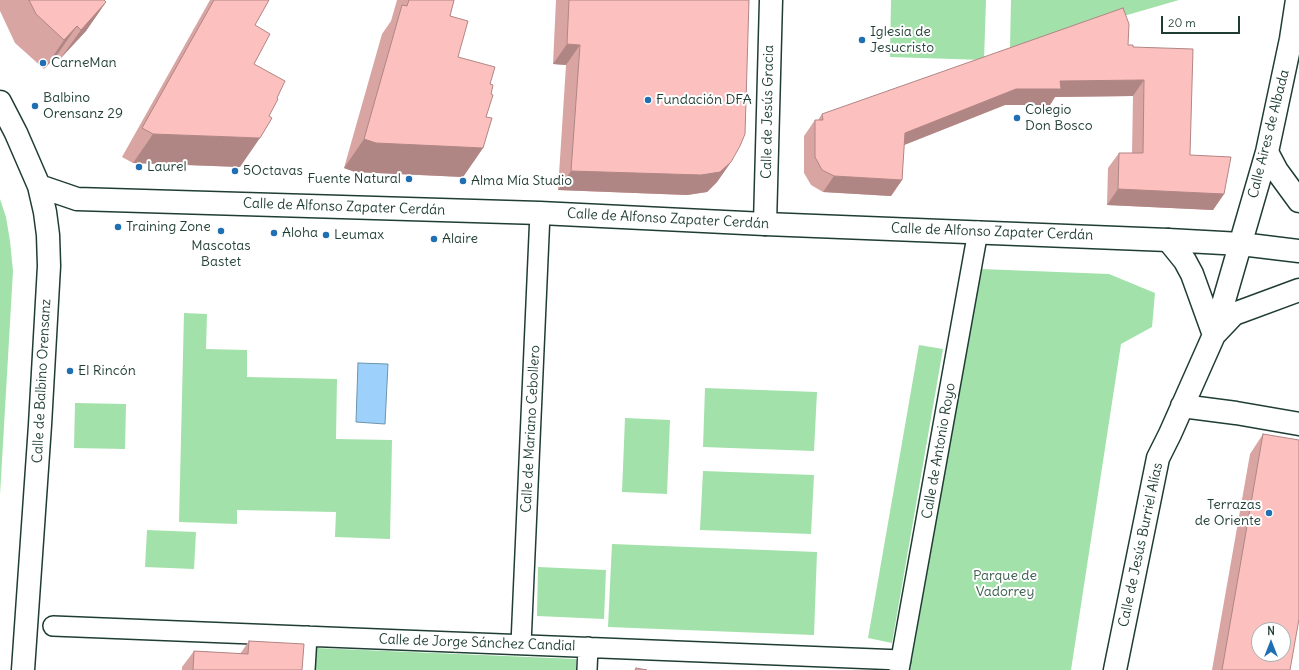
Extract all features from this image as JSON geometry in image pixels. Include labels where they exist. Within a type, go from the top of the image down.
[{"type":"street","name":"Calle de Jesús Gracia","points":[[765,224],[771,0]]},
{"type":"street","name":"Calle Aires de Albada","points":[[1214,335],[1267,152],[1291,40],[1297,0]]},
{"type":"street","name":"Calle de Balbino Orensanz","points":[[0,102],[16,133],[39,186],[47,227],[49,266],[24,670]]},
{"type":"street","points":[[1267,152],[1277,171],[1299,201]]},
{"type":"street","name":"Calle de Alfonso Zapater Cerdán","points":[[39,186],[77,199],[540,213],[765,224],[978,231],[1241,244],[1299,251]]},
{"type":"street","name":"Calle de Mariano Cebollero","points":[[521,644],[540,213]]},
{"type":"street","name":"Calle de Antonio Royo","points":[[900,665],[978,231]]},
{"type":"street","points":[[1168,240],[1185,261],[1192,274],[1214,335],[1234,314],[1299,290]]},
{"type":"street","name":"Calle de Jesús Burriel Alías","points":[[1115,670],[1158,458],[1214,335]]},
{"type":"street","points":[[1182,406],[1236,413],[1299,424]]},
{"type":"street","name":"Calle de Jorge Sánchez Candial","points":[[53,626],[588,647],[900,665]]},
{"type":"street","points":[[305,670],[307,636]]},
{"type":"street","points":[[587,670],[588,647]]},
{"type":"green space","points":[[891,0],[986,0],[984,60],[890,57]]},
{"type":"green space","points":[[1011,0],[1179,0],[1010,49]]},
{"type":"green space","points":[[0,199],[6,217],[13,271],[0,495]]},
{"type":"green space","name":"Parque de Vadorrey","points":[[981,269],[1109,274],[1155,293],[1152,327],[1121,344],[1071,670],[910,670]]},
{"type":"green space","points":[[184,313],[207,314],[206,349],[247,350],[247,377],[337,379],[336,439],[392,440],[390,539],[335,537],[336,512],[237,510],[237,524],[179,522]]},
{"type":"green space","points":[[919,345],[943,349],[892,643],[868,638]]},
{"type":"green space","points":[[705,388],[817,392],[814,451],[703,447]]},
{"type":"green space","points":[[75,403],[126,404],[125,449],[74,448]]},
{"type":"green space","points":[[625,418],[670,420],[667,494],[622,492]]},
{"type":"green space","points":[[703,471],[814,475],[811,534],[700,530]]},
{"type":"green space","points":[[147,530],[196,532],[194,569],[145,567]]},
{"type":"green space","points":[[612,544],[817,552],[814,635],[608,627]]},
{"type":"green space","points":[[538,567],[606,570],[604,619],[537,616]]},
{"type":"green space","points":[[316,648],[576,659],[576,670],[315,670]]},
{"type":"water","points":[[358,363],[388,364],[385,424],[356,422]]},
{"type":"building","points":[[29,0],[104,0],[106,2],[81,30],[77,26],[64,40],[36,14]]},
{"type":"building","points":[[214,0],[269,0],[255,25],[270,34],[254,64],[285,81],[269,116],[272,118],[260,138],[153,134],[142,128]]},
{"type":"building","points":[[409,0],[454,0],[450,16],[468,21],[458,57],[495,67],[490,84],[493,85],[491,94],[493,95],[486,117],[492,118],[483,148],[376,143],[364,139],[402,5],[407,6]]},
{"type":"building","name":"Fundación DFA","points":[[569,0],[749,0],[745,134],[731,162],[720,172],[701,175],[571,171],[580,45],[567,44]]},
{"type":"building","points":[[1123,8],[1129,24],[1128,45],[1133,45],[1133,47],[1193,49],[1190,155],[1231,157],[1224,194],[1118,189],[1119,153],[1143,153],[1144,80],[1060,81],[1061,89],[1016,89],[905,133],[902,180],[834,176],[822,170],[815,157],[815,120],[823,120],[822,114]]},
{"type":"building","name":"Terrazas de Oriente","points":[[1263,434],[1299,440],[1299,619],[1290,670],[1222,670]]},
{"type":"building","points":[[249,641],[304,644],[302,670],[193,670],[194,651],[248,654]]},
{"type":"building","points":[[636,668],[647,670],[635,670]]},
{"type":"place","name":"Iglesia de Jesucristo","points":[[862,40]]},
{"type":"place","name":"CarneMan","points":[[43,63]]},
{"type":"place","name":"Fundación DFA","points":[[648,100]]},
{"type":"place","name":"Balbino Orensanz 29","points":[[35,106]]},
{"type":"place","name":"Colegio Don Bosco","points":[[1017,118]]},
{"type":"place","name":"Laurel","points":[[139,167]]},
{"type":"place","name":"5Octavas","points":[[235,171]]},
{"type":"place","name":"Fuente Natural","points":[[409,179]]},
{"type":"place","name":"Alma Mía Studio","points":[[463,181]]},
{"type":"place","name":"Training Zone","points":[[118,227]]},
{"type":"place","name":"Mascotas Bastet","points":[[221,231]]},
{"type":"place","name":"Aloha","points":[[274,233]]},
{"type":"place","name":"Leumax","points":[[326,235]]},
{"type":"place","name":"Alaire","points":[[434,239]]},
{"type":"place","name":"El Rincón","points":[[70,371]]},
{"type":"place","name":"Terrazas de Oriente","points":[[1269,513]]}]
